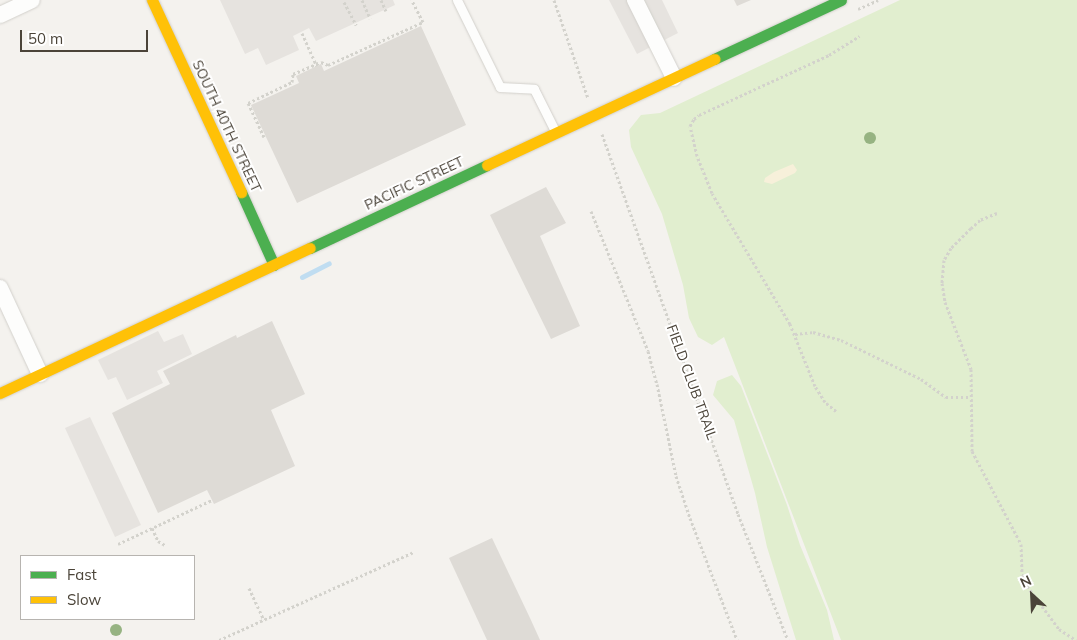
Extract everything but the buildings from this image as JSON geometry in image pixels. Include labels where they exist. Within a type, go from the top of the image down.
[{"type":"street","points":[[0,15],[32,0]]},
{"type":"street","name":"SOUTH 40TH STREET","points":[[152,0],[274,265]]},
{"type":"street","points":[[635,0],[674,78]]},
{"type":"street","name":"PACIFIC STREET","points":[[0,393],[838,1]]},
{"type":"street","points":[[0,288],[40,374]]},
{"type":"lane","points":[[457,0],[500,87],[534,90],[557,133]]},
{"type":"path","points":[[362,0],[370,18]]},
{"type":"path","points":[[381,0],[386,11]]},
{"type":"path","points":[[264,137],[248,103],[292,82],[293,74],[321,62],[328,65],[423,22],[412,0]]},
{"type":"path","points":[[554,0],[591,106]]},
{"type":"path","points":[[344,2],[356,25]]},
{"type":"path","points":[[302,33],[316,65]]},
{"type":"path","points":[[836,411],[826,402],[815,386],[795,334],[712,193],[698,156],[690,126],[694,119],[705,112],[829,55],[860,36]]},
{"type":"path","name":"FIELD CLUB TRAIL","points":[[602,132],[738,514],[788,640]]},
{"type":"path","points":[[591,210],[648,350],[676,476],[690,518],[737,640]]},
{"type":"path","points":[[997,213],[980,220],[964,234],[951,248],[944,260],[942,283],[945,302],[969,361],[972,451],[1021,544],[1022,575],[1035,599],[1059,629],[1076,640]]},
{"type":"path","points":[[795,334],[813,332],[841,340],[921,378],[946,397],[971,396]]},
{"type":"path","points":[[118,544],[212,500]]},
{"type":"path","points":[[152,528],[158,541],[165,544]]},
{"type":"path","points":[[220,640],[414,552]]},
{"type":"path","points":[[249,588],[264,620]]},
{"type":"green space","points":[[900,0],[1077,0],[1077,640],[841,640],[724,337],[712,345],[698,337],[689,318],[683,285],[662,214],[631,147],[629,130],[641,115],[660,113]]},
{"type":"green space","points":[[732,375],[741,386],[787,505],[800,545],[827,610],[834,640],[796,640],[767,547],[755,493],[734,420],[713,395],[717,381]]},
{"type":"sand","points":[[793,164],[797,170],[795,173],[772,184],[764,182],[765,178],[774,172]]},
{"type":"shaded area","points":[[220,0],[393,0],[395,5],[316,41],[309,28],[293,36],[299,50],[266,65],[258,48],[245,54]]},
{"type":"shaded area","points":[[609,0],[662,0],[678,33],[637,54]]},
{"type":"shaded area","points":[[158,331],[164,342],[183,334],[192,354],[157,371],[163,383],[127,400],[116,377],[108,380],[98,360]]},
{"type":"shaded area","points":[[90,417],[141,525],[115,537],[65,428]]},
{"type":"waterway","points":[[302,277],[329,263]]},
{"type":"traffic: fast","points":[[714,59],[841,0]]},
{"type":"traffic: fast","points":[[310,248],[487,165]]},
{"type":"traffic: fast","points":[[241,192],[274,265]]},
{"type":"traffic: slow","points":[[152,0],[241,192]]},
{"type":"traffic: slow","points":[[487,165],[714,59]]},
{"type":"traffic: slow","points":[[0,393],[310,248]]}]
